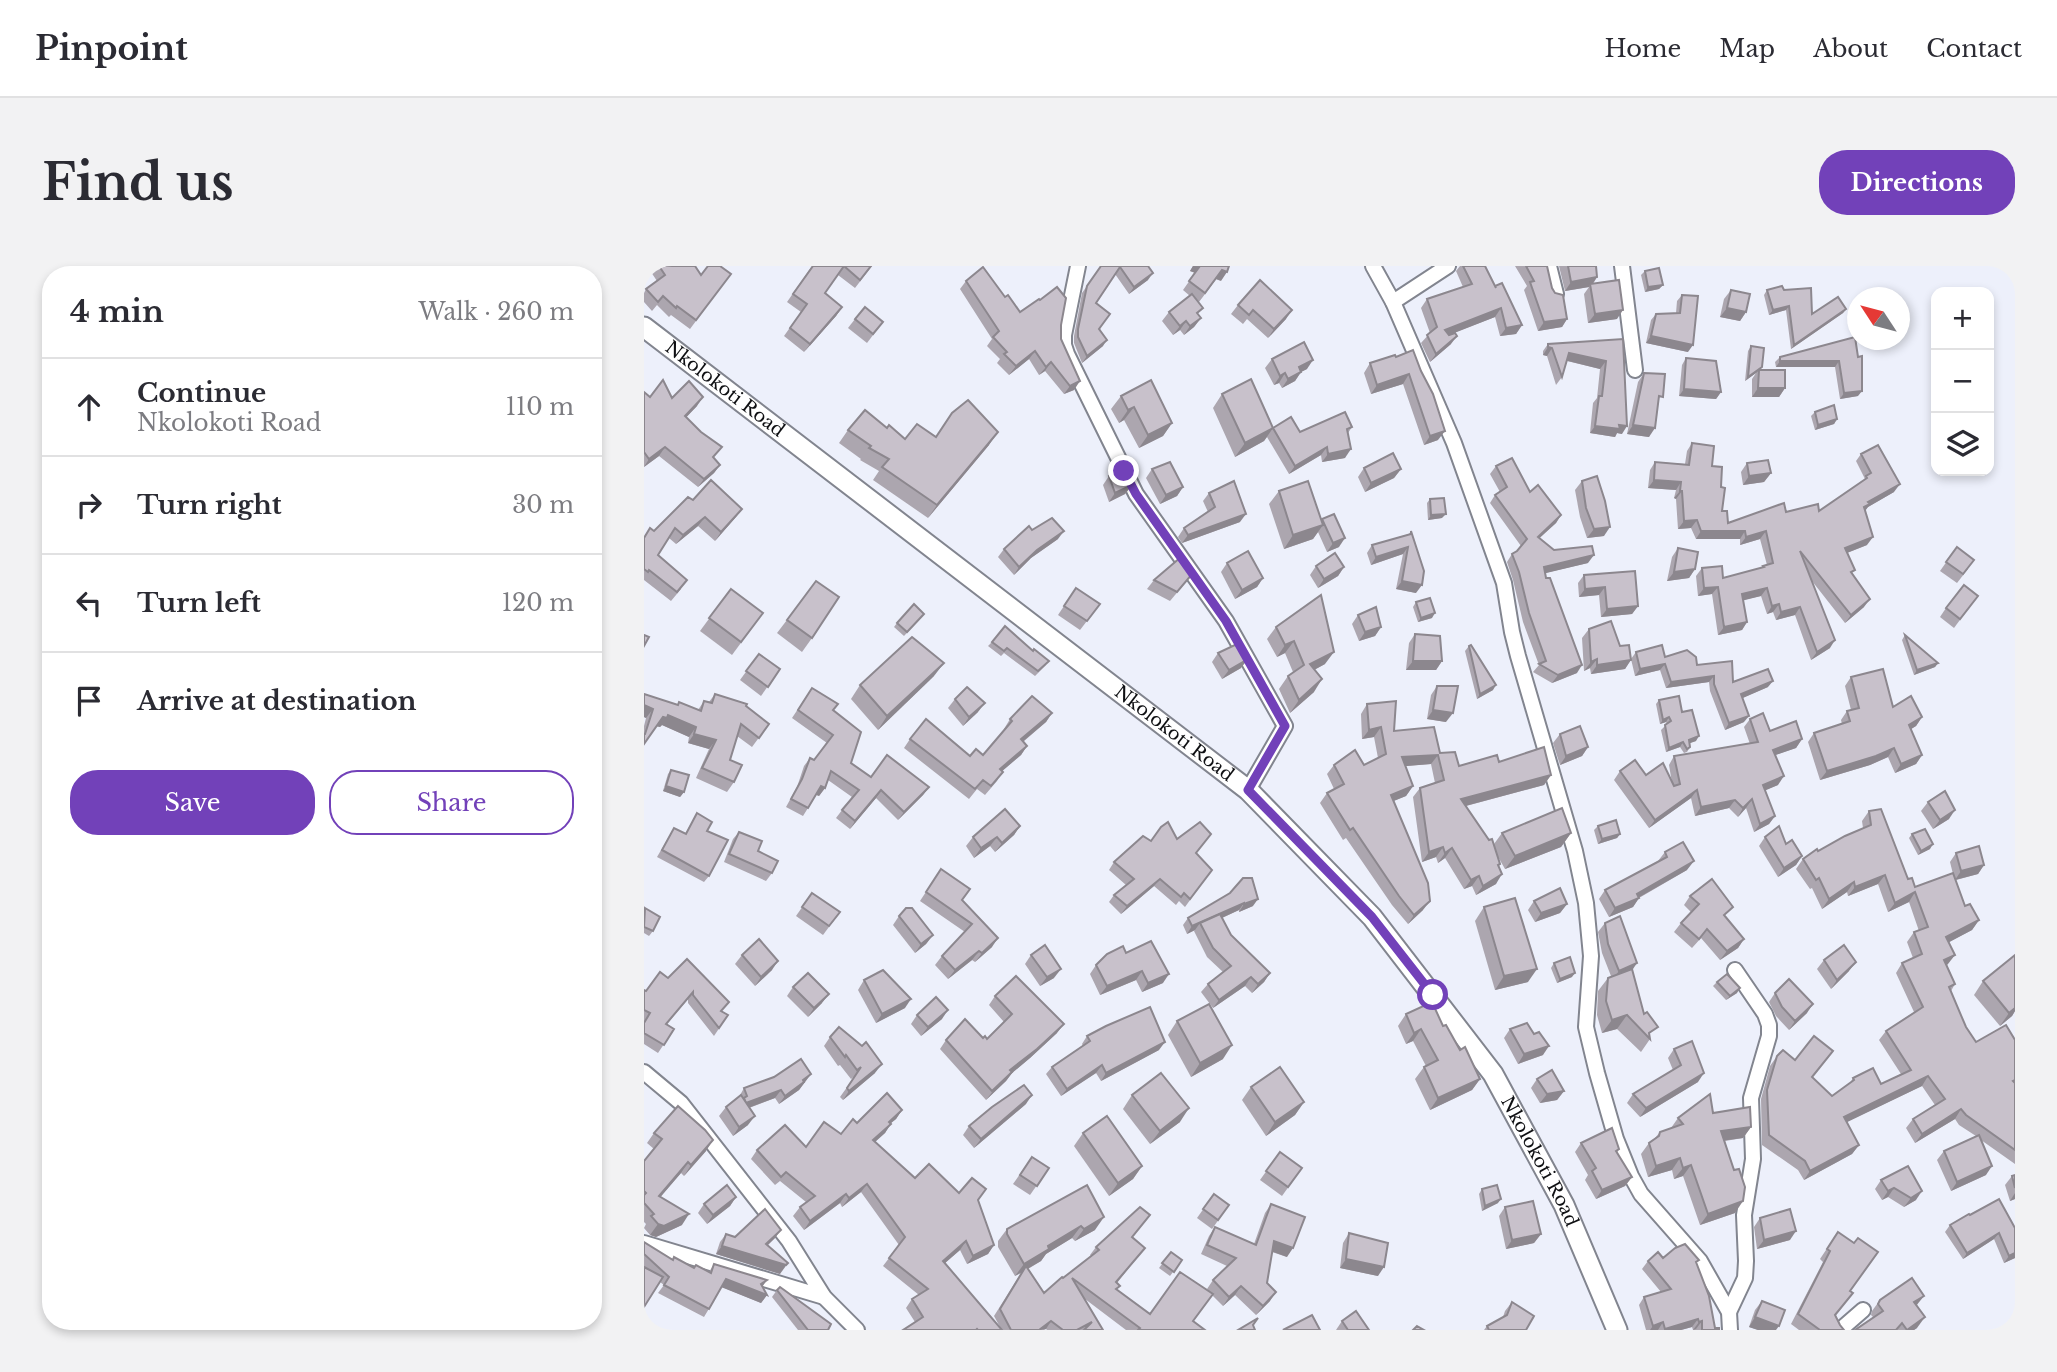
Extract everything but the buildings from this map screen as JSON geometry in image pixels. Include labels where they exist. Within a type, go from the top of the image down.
[{"type":"main road","name":"Nkolokoti Road","points":[[644,327],[1248,790],[1372,917],[1493,1074],[1564,1205],[1617,1330]]},
{"type":"street","points":[[1078,266],[1064,335],[1067,354],[1136,494],[1226,621],[1285,726],[1248,790]]},
{"type":"street","points":[[1373,266],[1394,302],[1454,443],[1504,583],[1518,656],[1582,878],[1591,956],[1586,1027],[1616,1139],[1641,1194],[1700,1261],[1729,1312],[1730,1330]]},
{"type":"street","points":[[1394,302],[1448,266]]},
{"type":"street","points":[[1549,266],[1556,294]]},
{"type":"street","points":[[1622,266],[1635,370]]},
{"type":"street","points":[[1729,1312],[1745,1278],[1744,1215],[1753,1159],[1751,1098],[1769,1037],[1765,1014],[1735,970]]},
{"type":"street","points":[[644,1072],[681,1103],[789,1241],[824,1297],[857,1330]]},
{"type":"street","points":[[644,1243],[824,1297]]},
{"type":"street","points":[[1840,1330],[1863,1310]]},
{"type":"route","points":[[1124,471],[1136,494],[1226,621],[1285,726],[1248,790],[1372,917],[1433,995]]}]
